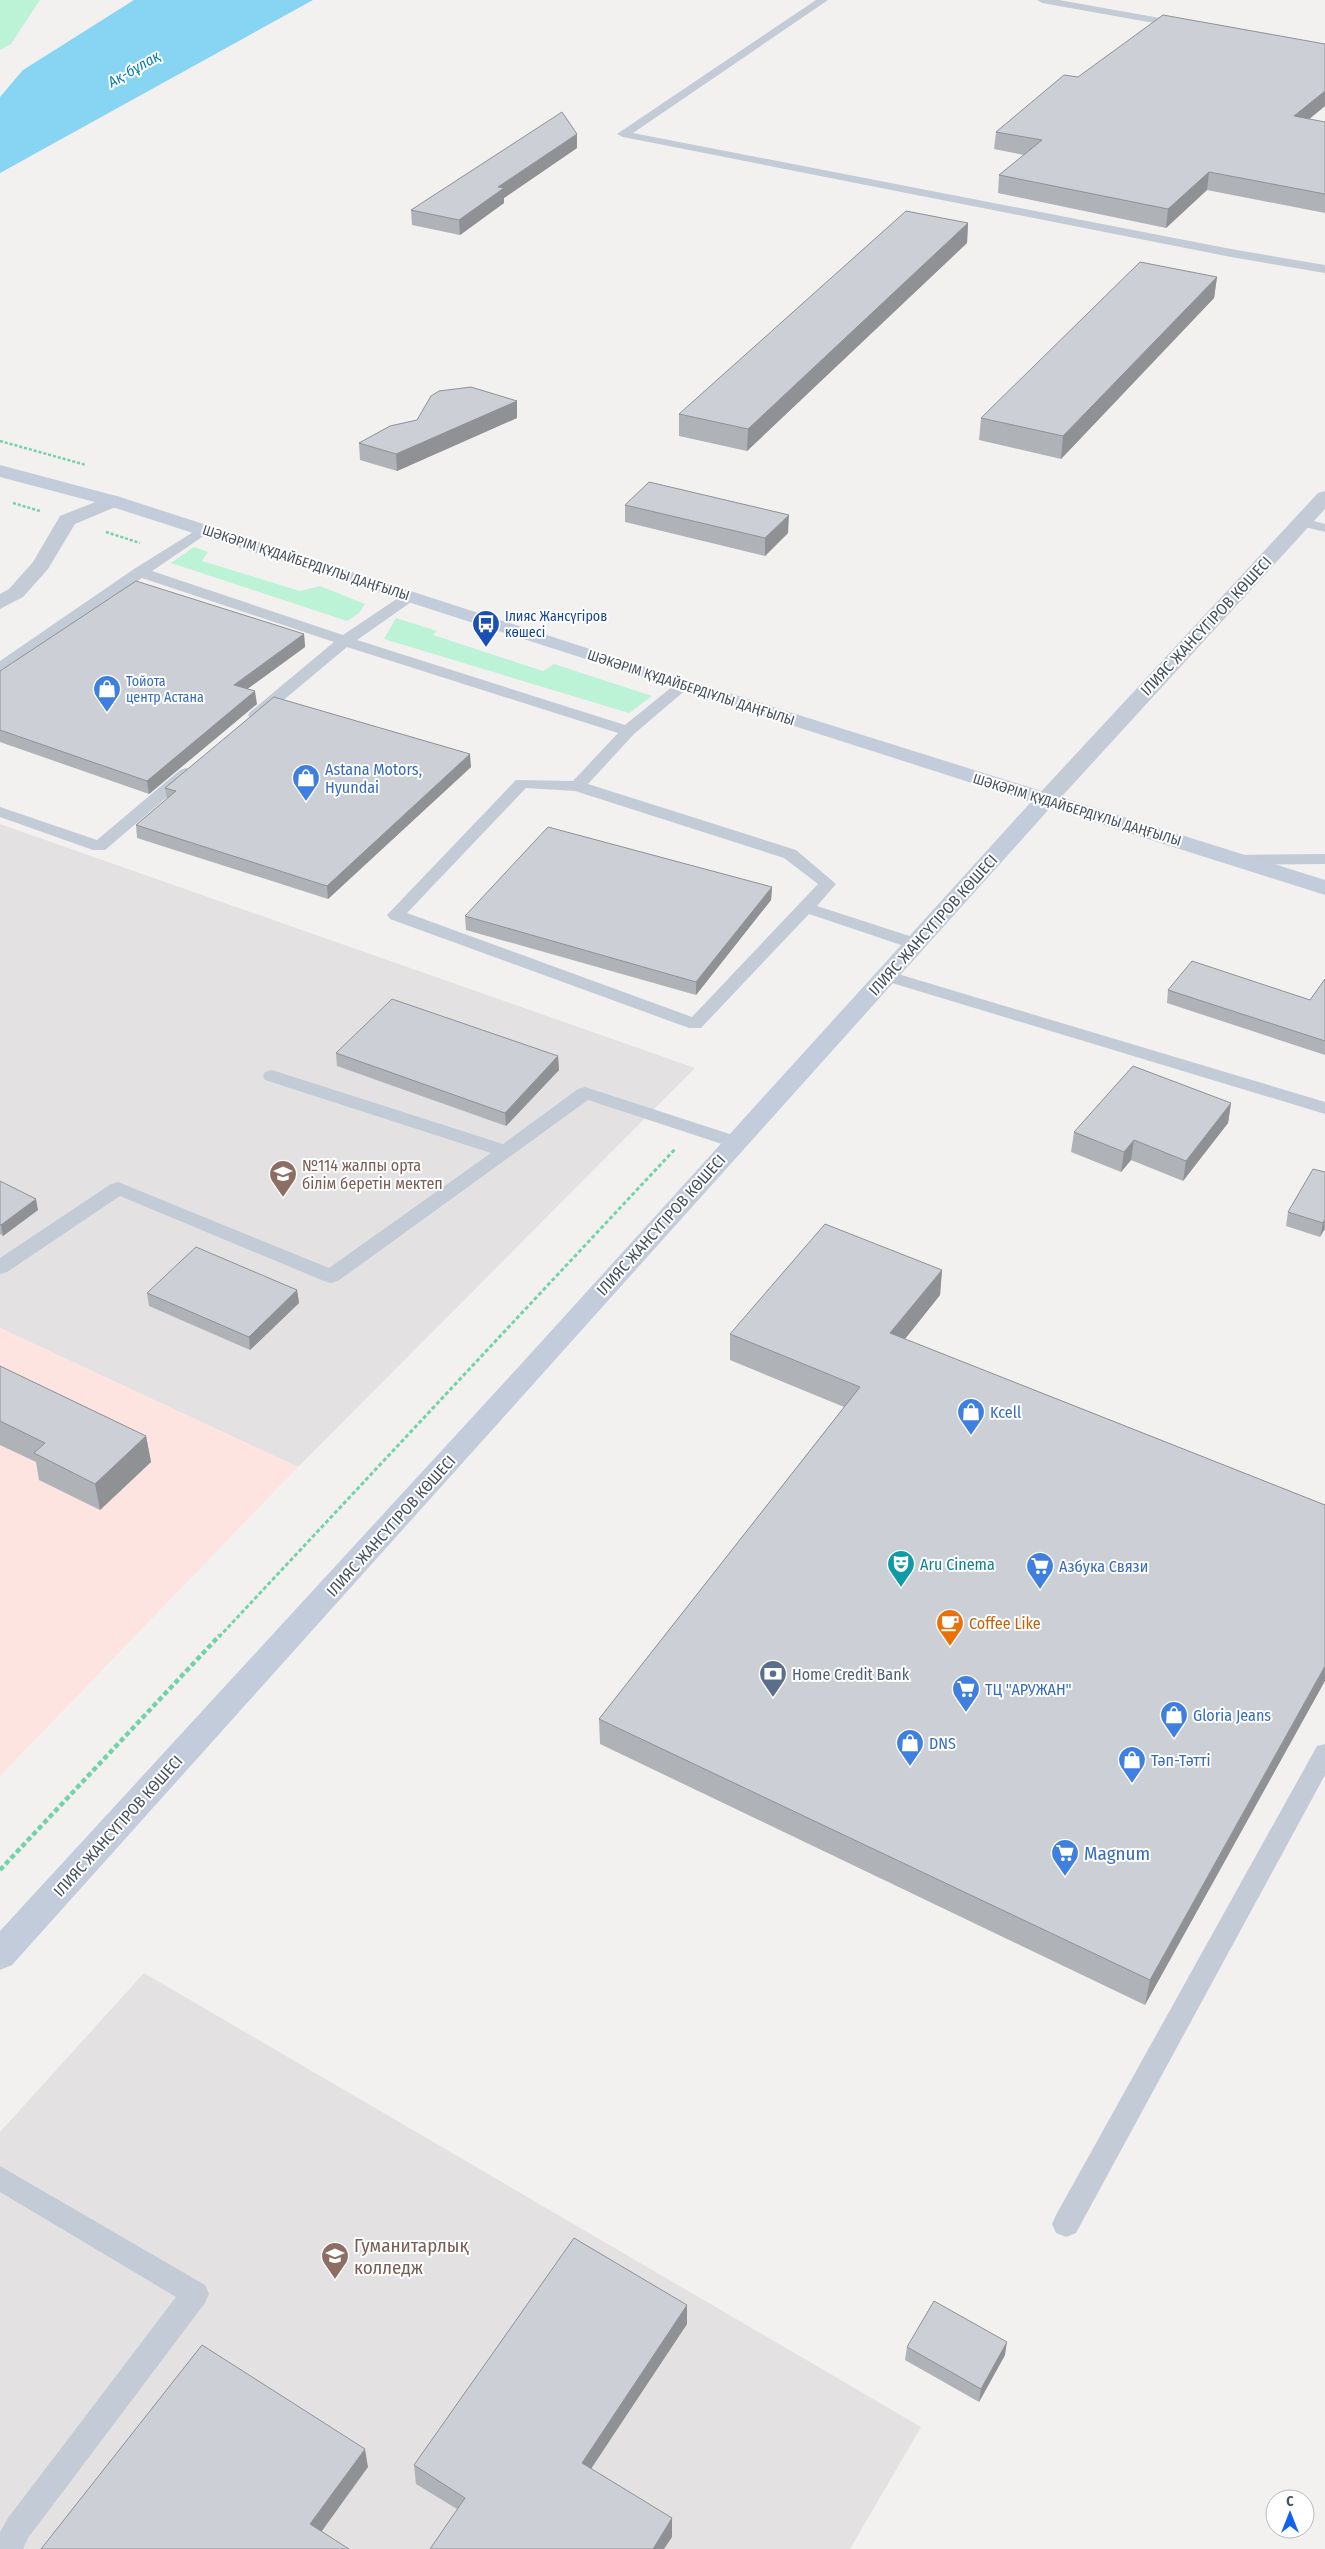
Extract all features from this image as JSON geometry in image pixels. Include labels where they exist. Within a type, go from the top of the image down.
[{"type":"main road","name":"ШӘКӘРІМ ҚҰДАЙБЕРДІҰЛЫ ДАҢҒЫЛЫ","points":[[0,470],[114,501],[1045,801],[1325,888]]},
{"type":"main road","name":"ІЛИЯС ЖАНСҮГІРОВ КӨШЕСІ","points":[[0,1955],[527,1376],[735,1142],[888,976],[1045,801]]},
{"type":"street","name":"ІЛИЯС ЖАНСҮГІРОВ КӨШЕСІ","points":[[1045,801],[1325,497]]},
{"type":"street","points":[[0,603],[16,593],[41,565],[68,520],[114,501]]},
{"type":"lane","points":[[823,0],[623,134],[1231,253],[1325,269]]},
{"type":"lane","points":[[1042,0],[1198,28]]},
{"type":"lane","points":[[1302,522],[1325,528]]},
{"type":"lane","points":[[0,668],[203,530]]},
{"type":"lane","points":[[139,572],[345,641],[628,731]]},
{"type":"lane","points":[[241,728],[345,641],[409,597]]},
{"type":"lane","points":[[577,786],[628,731],[683,685]]},
{"type":"lane","points":[[0,812],[99,846],[196,765]]},
{"type":"lane","points":[[522,783],[577,786],[790,854],[828,884],[695,1024],[396,915],[522,783]]},
{"type":"lane","points":[[1236,860],[1325,859]]},
{"type":"lane","points":[[806,908],[916,944]]},
{"type":"lane","points":[[888,976],[1325,1108]]},
{"type":"lane","points":[[272,1076],[506,1151]]},
{"type":"lane","points":[[0,1267],[118,1188],[331,1276],[585,1093],[735,1142]]},
{"type":"lane","points":[[1066,2224],[1325,1753]]},
{"type":"lane","points":[[0,2178],[195,2294],[18,2528],[7,2549]]},
{"type":"path","points":[[0,441],[86,465]]},
{"type":"path","points":[[0,1870],[694,1129]]},
{"type":"shaded area","name":"№114 жалпы орта білім беретін мектеп","points":[[0,824],[695,1068],[298,1467],[0,1328]]},
{"type":"shaded area","points":[[0,1328],[298,1467],[0,1776]]},
{"type":"shaded area","name":"Гуманитарлық колледж","points":[[144,1973],[921,2427],[850,2549],[0,2549],[0,2132]]},
{"type":"green space","points":[[0,0],[40,0],[11,44],[0,50]]},
{"type":"green space","points":[[194,547],[208,552],[202,561],[300,591],[320,586],[365,604],[359,613],[347,621],[171,563]]},
{"type":"green space","points":[[396,618],[437,631],[433,635],[543,671],[554,664],[652,696],[629,713],[384,639]]},
{"type":"water","name":"Ақ-бұлақ","points":[[134,0],[313,0],[0,173],[0,97],[23,70]]},
{"type":"building","points":[[1163,15],[1325,44],[1325,91],[1294,116],[1325,122],[1325,194],[1209,172],[1168,209],[999,175],[1042,140],[996,132],[1064,75],[1078,77]]},
{"type":"building","points":[[562,112],[577,134],[498,187],[504,188],[459,220],[411,210]]},
{"type":"building","points":[[906,211],[968,223],[748,429],[679,414]]},
{"type":"building","points":[[1140,262],[1217,277],[1063,436],[981,418]]},
{"type":"building","points":[[471,387],[517,401],[396,454],[359,443],[390,426],[417,420],[431,396],[439,391]]},
{"type":"building","points":[[649,482],[789,515],[765,538],[625,505]]},
{"type":"building","name":"Тойота центр Астана","points":[[136,581],[304,634],[234,685],[255,691],[147,781],[0,730],[0,671]]},
{"type":"building","name":"Astana Motors, Hyundai","points":[[274,697],[470,754],[327,886],[136,825],[176,791],[165,788]]},
{"type":"building","points":[[548,827],[772,887],[696,982],[465,916]]},
{"type":"building","points":[[1192,961],[1310,1000],[1325,979],[1325,1041],[1168,990]]},
{"type":"building","points":[[392,999],[558,1056],[505,1113],[336,1053]]},
{"type":"building","points":[[1133,1066],[1231,1103],[1186,1161],[1134,1140],[1124,1152],[1074,1132]]},
{"type":"building","points":[[1313,1169],[1325,1172],[1325,1219],[1323,1223],[1288,1212]]},
{"type":"building","points":[[0,1181],[36,1199],[1,1225],[0,1224]]},
{"type":"building","name":"ТЦ \"АРУЖАН\"","points":[[825,1224],[942,1270],[890,1333],[1325,1505],[1325,1666],[1150,1980],[599,1719],[860,1387],[730,1334]]},
{"type":"building","points":[[196,1247],[297,1290],[249,1337],[147,1293]]},
{"type":"building","points":[[0,1366],[146,1436],[95,1484],[34,1453],[45,1443],[0,1421]]},
{"type":"building","points":[[574,2238],[687,2305],[582,2463],[672,2518],[653,2549],[430,2549],[465,2498],[414,2465]]},
{"type":"building","points":[[934,2301],[1007,2342],[981,2389],[907,2347]]},
{"type":"building","points":[[202,2345],[365,2449],[310,2524],[349,2549],[41,2549]]},
{"type":"place","name":"Ілияс Жансүгіров көшесі","points":[[486,648]]},
{"type":"place","name":"Тойота центр Астана","points":[[107,713]]},
{"type":"place","name":"Astana Motors, Hyundai","points":[[306,802]]},
{"type":"place","name":"№114 жалпы орта білім беретін мектеп","points":[[283,1198]]},
{"type":"place","name":"Kcell","points":[[971,1436]]},
{"type":"place","name":"Aru Cinema","points":[[901,1588]]},
{"type":"place","name":"Азбука Связи","points":[[1040,1590]]},
{"type":"place","name":"Coffee Like","points":[[950,1647]]},
{"type":"place","name":"Home Credit Bank","points":[[773,1698]]},
{"type":"place","name":"ТЦ \"АРУЖАН\"","points":[[966,1713]]},
{"type":"place","name":"Gloria Jeans","points":[[1174,1739]]},
{"type":"place","name":"DNS","points":[[910,1767]]},
{"type":"place","name":"Тәп-Тәтті","points":[[1132,1784]]},
{"type":"place","name":"Magnum","points":[[1065,1877]]},
{"type":"place","name":"Гуманитарлық колледж","points":[[335,2280]]}]
